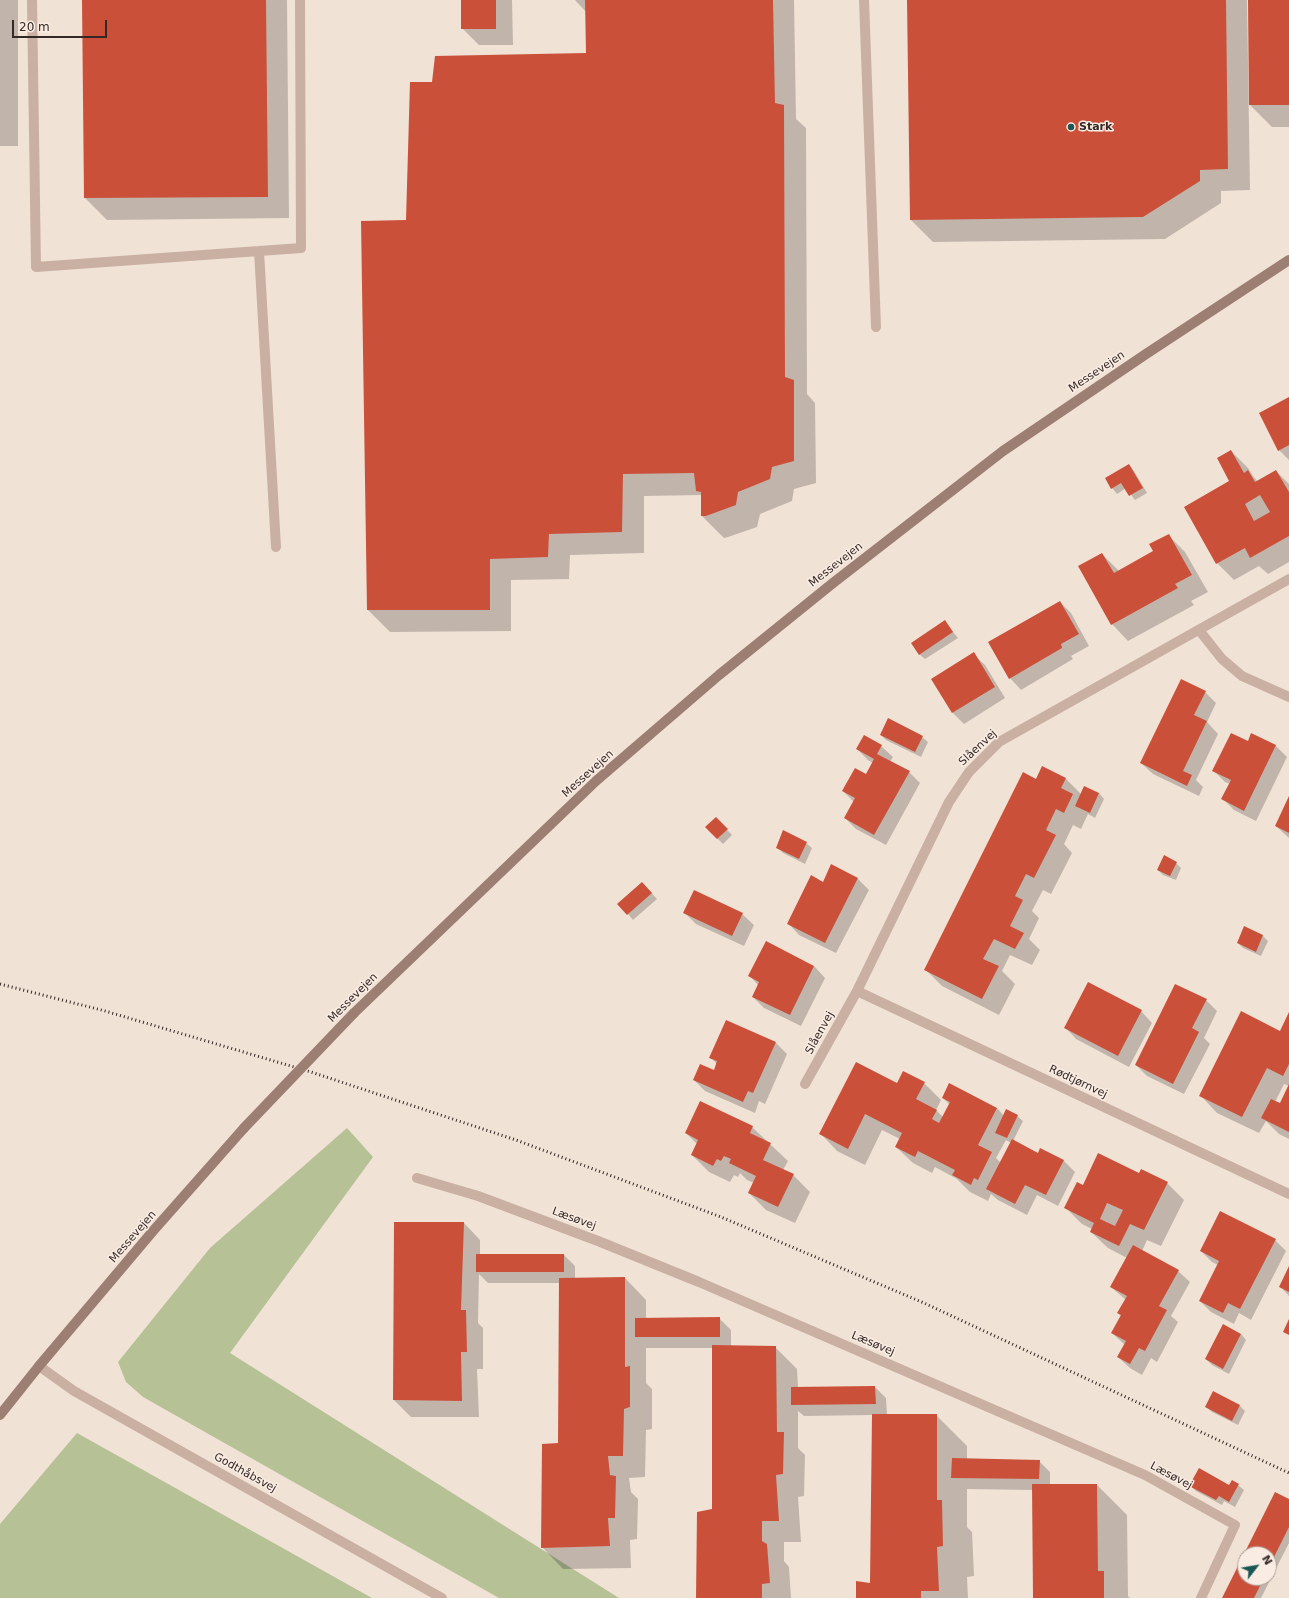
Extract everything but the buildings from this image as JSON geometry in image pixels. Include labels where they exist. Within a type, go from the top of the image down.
[{"type":"main road","name":"Messevejen","points":[[0,1415],[153,1230],[244,1128],[354,1014],[596,781],[719,676],[833,583],[1002,451],[1289,260]]},
{"type":"street","points":[[32,0],[36,267],[301,248],[300,0]]},
{"type":"street","points":[[864,0],[876,327]]},
{"type":"street","points":[[259,251],[276,547]]},
{"type":"street","name":"Slåenvej","points":[[806,1084],[857,991],[949,802],[969,772],[999,742],[1289,579]]},
{"type":"street","points":[[1199,630],[1222,659],[1242,676],[1289,698]]},
{"type":"street","name":"Rødtjørnvej","points":[[857,991],[1289,1194]]},
{"type":"street","name":"Læsøvej","points":[[417,1178],[492,1201],[598,1241],[699,1282],[1145,1475],[1235,1525],[1201,1598]]},
{"type":"street","name":"Godthåbsvej","points":[[39,1366],[74,1391],[442,1598]]},
{"type":"green space","points":[[347,1128],[373,1157],[230,1353],[619,1598],[499,1598],[143,1397],[126,1382],[118,1362],[210,1248]]},
{"type":"green space","points":[[77,1433],[372,1598],[0,1598],[0,1524]]},
{"type":"railway","points":[[0,984],[105,1011],[311,1072],[516,1140],[721,1217],[924,1303],[1289,1473]]},
{"type":"place","name":"Stark","points":[[1071,127]]}]
